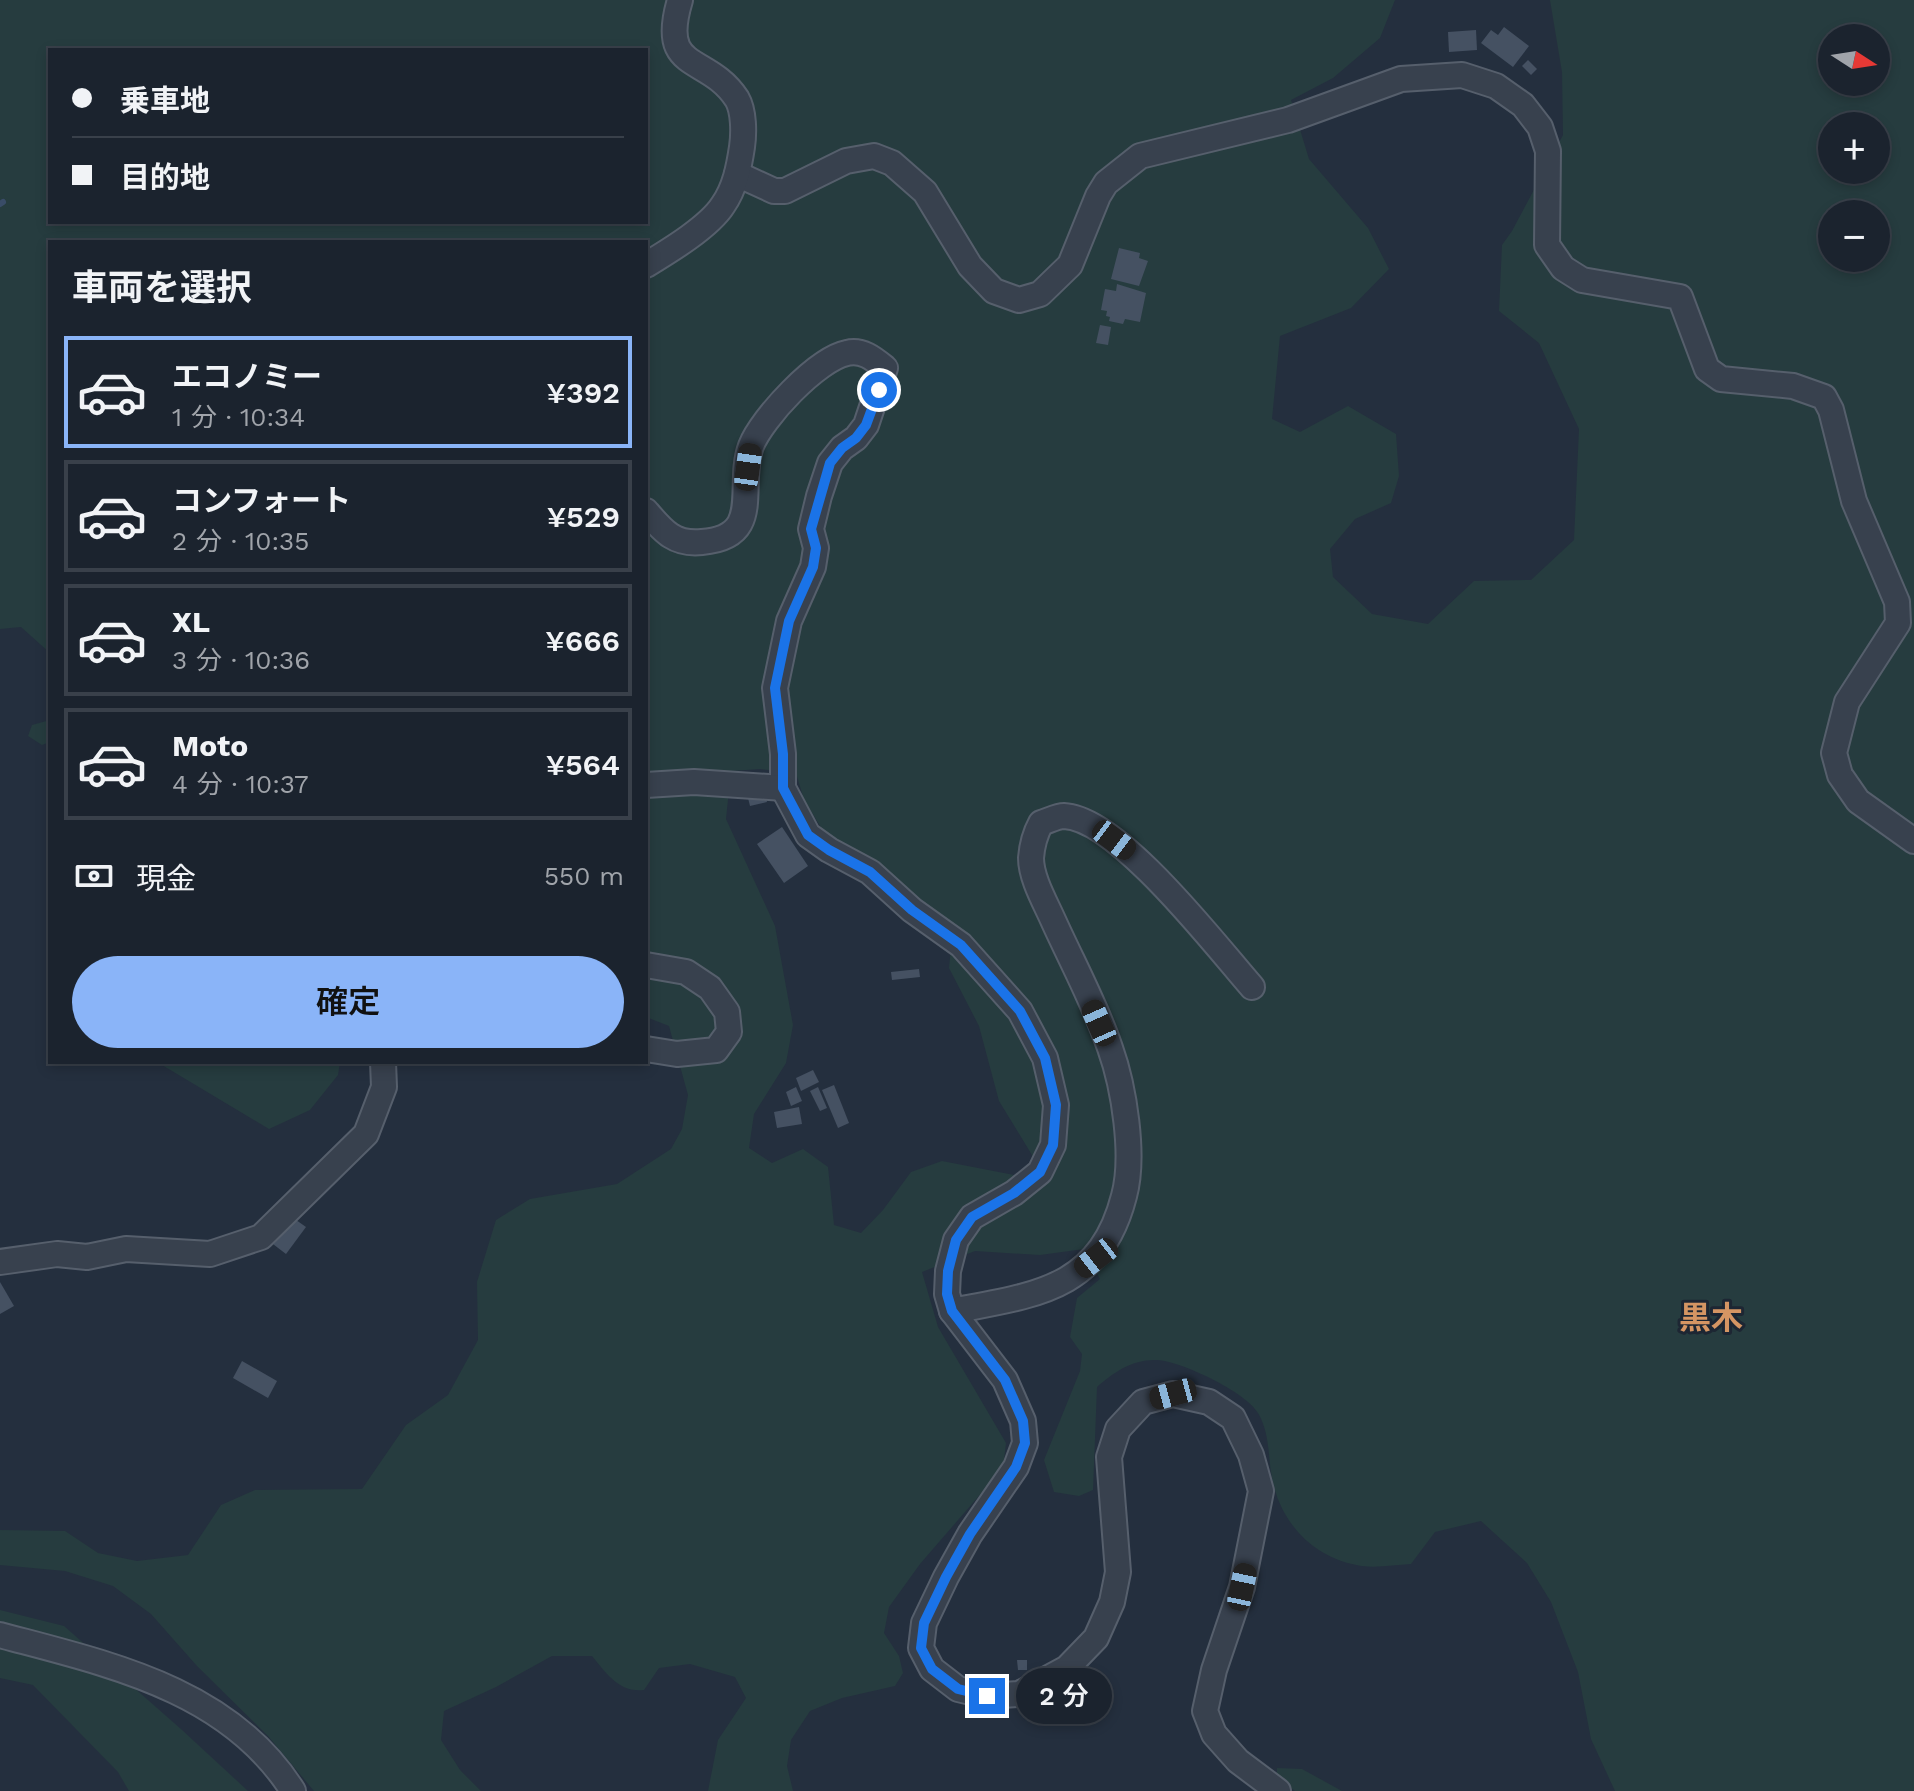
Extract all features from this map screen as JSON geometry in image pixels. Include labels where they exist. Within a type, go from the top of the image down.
[{"type":"street","points":[[648,264],[695,232],[723,206],[737,174],[744,133],[738,100],[715,77],[681,56],[673,38],[680,0]]},
{"type":"street","points":[[737,174],[774,191],[785,191],[846,161],[874,156],[892,163],[925,192],[970,266],[994,291],[1019,300],[1040,294],[1070,265],[1106,183],[1140,156],[1288,120],[1401,79],[1462,75],[1496,86],[1523,105],[1540,127],[1548,151],[1547,245],[1563,268],[1582,280],[1680,297],[1707,369],[1721,379],[1793,386],[1824,397],[1831,410],[1854,501],[1897,602],[1898,623],[1847,702],[1834,753],[1840,775],[1858,801],[1914,841]]},
{"type":"street","points":[[648,513],[662,529],[682,543],[719,540],[729,536],[738,528],[744,514],[751,446],[791,390],[819,368],[847,353],[867,354],[885,368],[866,425],[830,463],[811,529],[816,548],[813,567],[789,621],[775,688],[783,754],[783,788],[808,835],[870,872],[912,910],[961,945],[1020,1011],[1045,1058],[1056,1105],[1053,1145],[1040,1172],[1014,1193],[972,1217],[956,1240],[948,1271],[947,1294],[952,1311],[1005,1380],[1023,1421],[1025,1443],[1016,1467],[970,1534],[924,1623],[921,1648],[932,1669],[958,1689],[987,1696],[1019,1694],[1067,1668],[1096,1638],[1112,1602],[1118,1572],[1109,1457],[1118,1429],[1143,1402],[1173,1394],[1209,1402],[1233,1418],[1251,1455],[1261,1491],[1242,1587],[1214,1670],[1205,1711],[1214,1734],[1238,1761],[1278,1791]]},
{"type":"street","points":[[648,785],[694,782],[783,788]]},
{"type":"street","points":[[952,1311],[1021,1298],[1073,1276],[1096,1258],[1117,1225],[1130,1175],[1128,1126],[1111,1049],[1042,896],[1031,860],[1034,835],[1041,823],[1063,816],[1091,823],[1137,857],[1252,987]]},
{"type":"street","points":[[648,965],[686,972],[710,988],[727,1012],[729,1032],[716,1050],[677,1054],[648,1049]]},
{"type":"street","points":[[0,1262],[57,1254],[87,1257],[126,1249],[210,1254],[261,1237],[366,1134],[384,1087],[383,1064]]},
{"type":"street","points":[[0,1635],[111,1664],[180,1691],[235,1727],[280,1770],[293,1791]]},
{"type":"green space","points":[[0,0],[1395,0],[1380,38],[1333,78],[1291,100],[1309,159],[1368,228],[1389,269],[1351,308],[1280,336],[1272,419],[1300,432],[1348,406],[1396,434],[1399,476],[1391,503],[1355,519],[1330,549],[1333,577],[1372,614],[1428,624],[1474,581],[1531,580],[1574,540],[1579,429],[1539,343],[1499,311],[1502,245],[1563,135],[1562,72],[1550,0],[1914,0],[1914,1791],[1615,1791],[1591,1739],[1578,1672],[1551,1602],[1527,1563],[1481,1521],[1435,1532],[1411,1564],[1362,1566],[1329,1556],[1303,1537],[1283,1511],[1272,1478],[1267,1437],[1258,1413],[1227,1387],[1181,1366],[1157,1360],[1132,1364],[1097,1387],[1093,1490],[1079,1496],[1054,1492],[1044,1460],[1080,1371],[1082,1354],[1070,1337],[1077,1298],[1100,1279],[1084,1249],[1040,1255],[975,1251],[922,1272],[938,1327],[1006,1443],[1003,1468],[920,1564],[889,1607],[884,1633],[899,1656],[903,1673],[895,1686],[842,1698],[810,1711],[791,1740],[787,1766],[793,1791],[708,1791],[718,1740],[746,1698],[735,1677],[690,1664],[659,1668],[644,1690],[635,1690],[620,1685],[592,1656],[552,1656],[444,1711],[441,1740],[460,1770],[481,1791],[314,1791],[268,1736],[197,1666],[151,1614],[113,1586],[65,1571],[0,1565],[0,1530],[65,1531],[98,1553],[137,1561],[188,1555],[221,1505],[255,1490],[362,1489],[406,1425],[448,1395],[478,1340],[477,1282],[496,1220],[530,1199],[617,1184],[671,1149],[682,1129],[688,1095],[669,1026],[648,1018],[648,240],[48,240],[48,651],[21,627],[0,629]],"holes":[[[760,769],[796,773],[804,800],[822,829],[953,927],[949,968],[979,1026],[999,1101],[1032,1155],[1031,1169],[1014,1175],[942,1161],[911,1172],[883,1210],[861,1233],[834,1225],[828,1167],[803,1149],[772,1163],[749,1148],[754,1114],[786,1063],[793,1025],[775,926],[726,819],[731,771]]]},
{"type":"green space","points":[[48,721],[48,743],[42,745],[28,736],[32,725]]},
{"type":"green space","points":[[160,1064],[340,1064],[338,1075],[310,1110],[269,1129]]},
{"type":"green space","points":[[0,1610],[64,1626],[248,1791],[129,1791],[118,1772],[33,1685],[0,1678]]},
{"type":"green space","points":[[1277,1768],[1302,1769],[1342,1791],[1295,1791],[1277,1777]]},
{"type":"building","points":[[1504,27],[1529,46],[1513,67],[1481,43],[1491,30],[1498,35]]},
{"type":"building","points":[[1476,30],[1477,50],[1449,52],[1448,32]]},
{"type":"building","points":[[1528,60],[1537,69],[1531,75],[1522,66]]},
{"type":"building","points":[[1119,248],[1140,253],[1139,258],[1148,261],[1139,286],[1111,279]]},
{"type":"building","points":[[1117,284],[1146,293],[1140,322],[1125,319],[1123,324],[1109,321],[1107,311],[1101,310],[1105,289],[1116,291]]},
{"type":"building","points":[[1100,325],[1111,327],[1108,345],[1096,343]]},
{"type":"building","points":[[764,790],[767,802],[750,806],[747,794]]},
{"type":"building","points":[[782,827],[808,866],[784,883],[757,844]]},
{"type":"building","points":[[919,969],[920,977],[892,980],[891,972]]},
{"type":"building","points":[[813,1070],[819,1082],[801,1091],[796,1078]]},
{"type":"building","points":[[834,1085],[849,1123],[838,1128],[822,1090]]},
{"type":"building","points":[[796,1087],[802,1101],[791,1106],[786,1092]]},
{"type":"building","points":[[818,1087],[827,1108],[820,1111],[810,1091]]},
{"type":"building","points":[[799,1107],[802,1124],[777,1128],[774,1112]]},
{"type":"building","points":[[289,1215],[306,1227],[286,1254],[269,1241]]},
{"type":"building","points":[[0,1282],[14,1306],[0,1314]]},
{"type":"building","points":[[242,1361],[277,1381],[268,1398],[233,1378]]},
{"type":"building","points":[[1017,1660],[1027,1660],[1027,1670],[1018,1670]]},
{"type":"district","name":"黒木","points":[[1711,1318]]},
{"type":"route","points":[[879,390],[866,425],[830,463],[811,529],[816,548],[813,567],[789,621],[775,688],[783,754],[783,788],[808,835],[870,872],[912,910],[961,945],[1020,1011],[1045,1058],[1056,1105],[1053,1145],[1040,1172],[1014,1193],[972,1217],[956,1240],[948,1271],[947,1294],[952,1311],[1005,1380],[1023,1421],[1025,1443],[1016,1467],[970,1534],[946,1577],[924,1623],[921,1648],[932,1669],[958,1689],[987,1696]]}]
